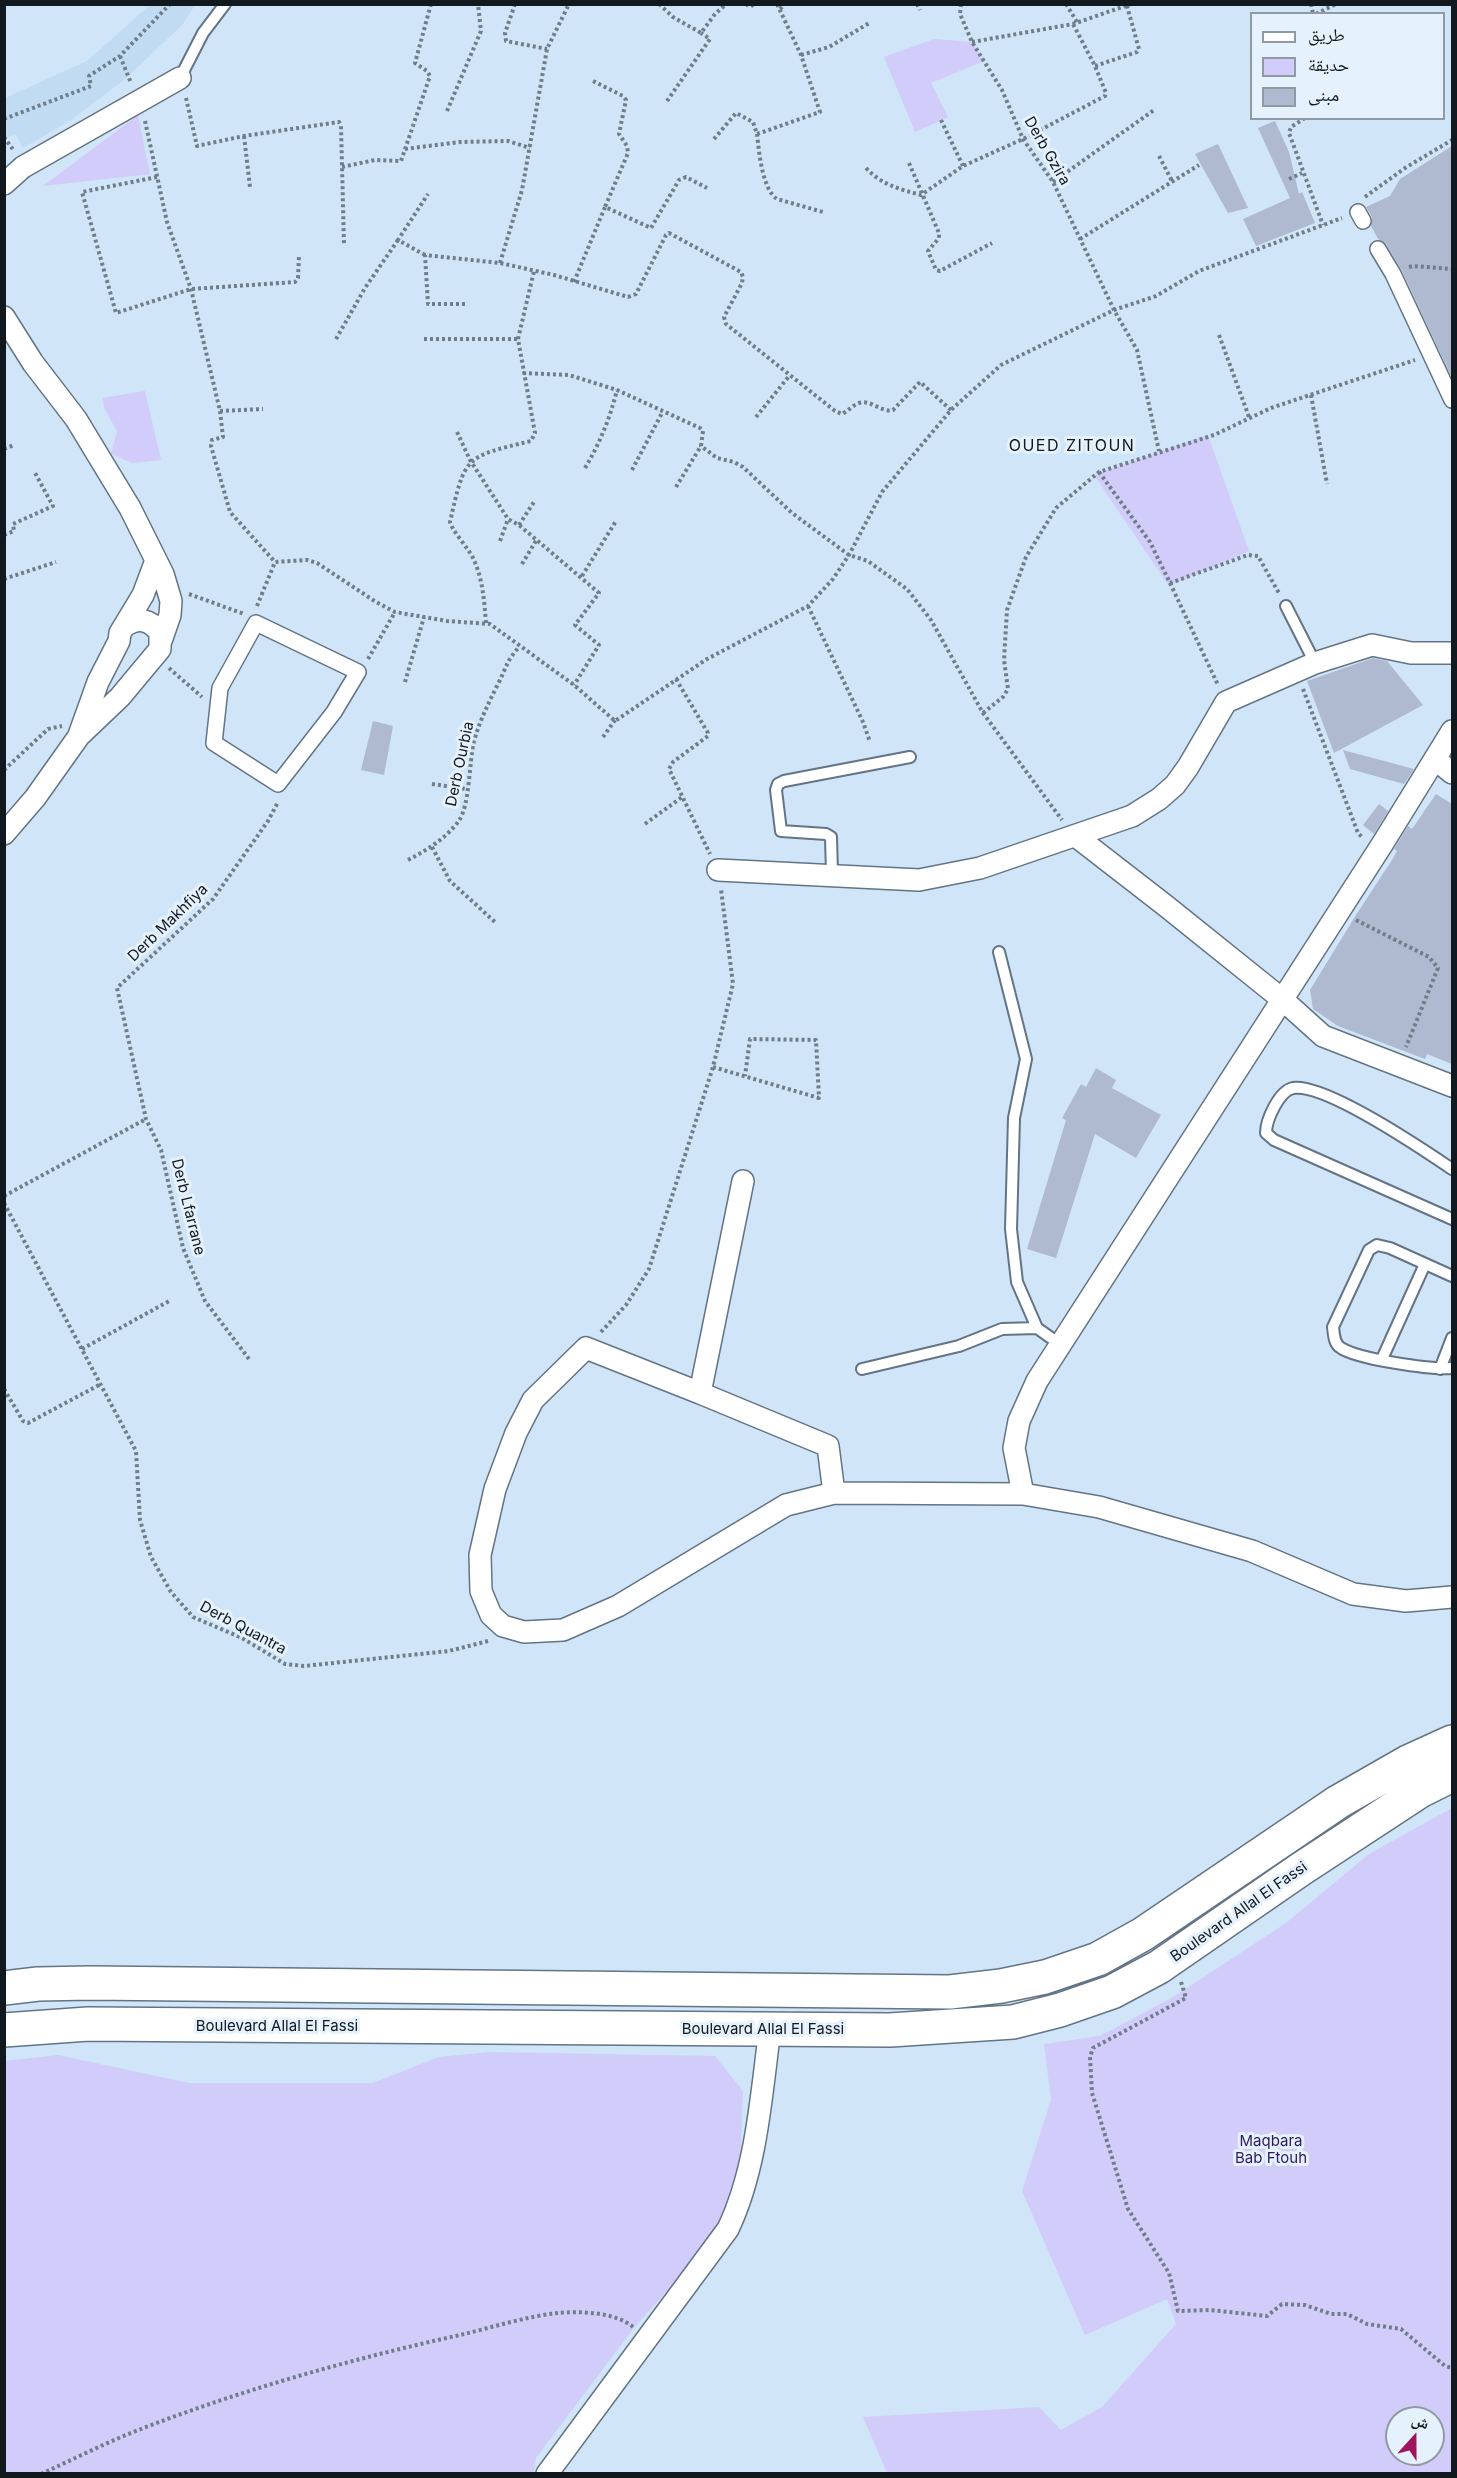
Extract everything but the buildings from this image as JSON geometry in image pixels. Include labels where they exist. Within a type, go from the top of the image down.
[{"type":"main road","points":[[4,1988],[38,1984],[90,1983],[950,1992],[1001,1986],[1045,1977],[1098,1959],[1152,1928],[1338,1802],[1408,1762],[1452,1742]]},
{"type":"main road","name":"Boulevard Allal El Fassi","points":[[4,2030],[88,2024],[890,2030],[1013,2022],[1060,2010],[1112,1992],[1159,1967],[1411,1796],[1452,1775]]},
{"type":"street","points":[[4,184],[23,167],[180,78]]},
{"type":"street","points":[[1378,249],[1393,274],[1429,355],[1452,399]]},
{"type":"street","points":[[4,317],[33,363],[76,419],[130,508],[163,574],[171,601],[170,615],[160,649],[120,697],[79,736],[35,798],[4,834]]},
{"type":"street","points":[[79,736],[95,690],[143,595],[155,562]]},
{"type":"street","points":[[122,634],[140,620],[148,622],[160,633],[161,641]]},
{"type":"street","points":[[256,623],[286,638],[358,672],[334,712],[278,784],[214,743],[220,688],[256,623]]},
{"type":"street","points":[[122,634],[125,656],[132,661],[149,660]]},
{"type":"street","points":[[718,870],[919,880],[980,868],[1077,837],[1132,816],[1159,799],[1175,785],[1226,702],[1305,667],[1372,645],[1411,652],[1452,653]]},
{"type":"street","points":[[1023,1494],[1014,1448],[1019,1421],[1037,1382],[1377,853],[1452,731]]},
{"type":"street","points":[[1435,759],[1452,773]]},
{"type":"street","points":[[1077,837],[1282,1000],[1323,1036],[1452,1086]]},
{"type":"street","points":[[700,1393],[743,1181]]},
{"type":"street","points":[[834,1494],[828,1446],[586,1348],[533,1400],[516,1432],[495,1489],[480,1555],[481,1591],[491,1615],[503,1626],[524,1632],[562,1630],[618,1606],[786,1505],[834,1494],[1023,1494],[1099,1507],[1252,1551],[1353,1594],[1406,1601],[1452,1597]]},
{"type":"street","points":[[547,2474],[728,2229],[739,2207],[745,2187],[758,2117],[770,2029]]},
{"type":"lane","points":[[180,78],[203,33],[225,4]]},
{"type":"lane","points":[[1286,606],[1305,667]]},
{"type":"lane","points":[[832,874],[831,837],[826,834],[781,831],[776,790],[778,784],[910,757]]},
{"type":"lane","points":[[999,952],[1026,1059],[1014,1118],[1011,1229],[1017,1282],[1037,1328],[1060,1344]]},
{"type":"lane","points":[[1452,1169],[1390,1128],[1340,1102],[1309,1090],[1295,1088],[1289,1090],[1275,1105],[1266,1127],[1266,1133],[1274,1140],[1452,1219]]},
{"type":"lane","points":[[1452,1276],[1390,1248],[1377,1245],[1370,1250],[1333,1327],[1335,1340],[1341,1348],[1382,1359],[1440,1369],[1452,1368]]},
{"type":"lane","points":[[1382,1359],[1425,1264]]},
{"type":"lane","points":[[862,1369],[959,1346],[1002,1329],[1037,1328]]},
{"type":"lane","points":[[1440,1369],[1452,1338]]},
{"type":"path","points":[[4,119],[91,86],[89,75],[120,56],[170,4]]},
{"type":"path","points":[[342,167],[375,160],[401,161],[430,76],[427,71],[415,63],[432,4]]},
{"type":"path","points":[[447,111],[482,31],[478,4]]},
{"type":"path","points":[[515,4],[505,33],[506,41],[547,49]]},
{"type":"path","points":[[500,263],[522,190],[547,49],[569,4]]},
{"type":"path","points":[[659,4],[673,17],[710,39],[667,101]]},
{"type":"path","points":[[701,33],[715,14],[726,4]]},
{"type":"path","points":[[746,4],[750,7],[754,4]]},
{"type":"path","points":[[757,134],[820,112],[801,56],[778,7],[785,4]]},
{"type":"path","points":[[917,4],[920,10]]},
{"type":"path","name":"Derb Gzira","points":[[961,4],[960,14],[972,42],[1002,90],[1023,139],[1053,182],[1114,310],[1137,350],[1160,452]]},
{"type":"path","points":[[866,168],[890,187],[921,195],[963,166],[1023,139],[1105,96],[1095,66],[1066,4]]},
{"type":"path","points":[[1319,12],[1336,4]]},
{"type":"path","points":[[972,42],[1075,23],[1129,5],[1139,49],[1137,52],[1095,66]]},
{"type":"path","points":[[801,56],[829,47],[871,22]]},
{"type":"path","points":[[120,56],[139,102],[167,222],[191,289],[223,437],[212,440],[211,446],[230,512],[275,562]]},
{"type":"path","points":[[180,78],[197,146],[244,136],[339,122],[341,126],[344,245]]},
{"type":"path","points":[[574,282],[628,153],[627,146],[619,134],[626,100],[623,96],[593,81]]},
{"type":"path","points":[[1053,182],[1154,110]]},
{"type":"path","points":[[714,139],[736,113],[753,122],[757,134],[759,160],[771,195],[777,199],[823,212]]},
{"type":"path","points":[[941,120],[963,166]]},
{"type":"path","points":[[1302,120],[1291,127],[1289,133],[1323,225]]},
{"type":"path","points":[[244,136],[250,187]]},
{"type":"path","points":[[603,737],[615,720],[707,659],[808,606],[833,579],[849,555],[882,492],[951,410],[1001,365],[1114,310],[1156,296],[1199,271],[1323,225],[1360,217],[1353,202],[1369,195],[1405,168],[1452,140]]},
{"type":"path","points":[[405,149],[460,142],[508,141],[530,148]]},
{"type":"path","points":[[1159,156],[1172,182]]},
{"type":"path","points":[[909,163],[939,233],[939,238],[928,251],[936,270],[940,271],[992,243]]},
{"type":"path","points":[[1080,240],[1199,165]]},
{"type":"path","points":[[1288,179],[1302,173]]},
{"type":"path","points":[[157,177],[82,192],[116,313],[191,289],[296,282],[299,256]]},
{"type":"path","points":[[605,207],[651,228],[679,180],[686,177],[707,188]]},
{"type":"path","points":[[336,339],[364,288],[428,194]]},
{"type":"path","points":[[398,240],[425,255],[500,263],[628,297],[634,296],[666,235],[675,235],[741,272],[744,277],[724,317],[726,324],[835,411],[842,414],[859,403],[870,404],[887,412],[893,410],[920,382],[951,410]]},
{"type":"path","points":[[425,255],[428,304],[430,306],[465,304]]},
{"type":"path","points":[[1393,274],[1413,266],[1452,268]]},
{"type":"path","points":[[486,623],[479,570],[459,535],[450,526],[459,479],[470,460],[492,450],[531,441],[534,438],[518,339],[534,271]]},
{"type":"path","points":[[1219,335],[1249,417]]},
{"type":"path","points":[[424,339],[518,339]]},
{"type":"path","points":[[983,713],[1003,697],[1008,688],[1004,660],[1007,610],[1026,557],[1056,508],[1099,472],[1215,435],[1249,417],[1429,355]]},
{"type":"path","points":[[523,374],[569,375],[617,390],[704,431],[701,446],[676,487]]},
{"type":"path","points":[[756,417],[790,375]]},
{"type":"path","points":[[585,468],[610,418],[617,390]]},
{"type":"path","points":[[1311,395],[1327,484]]},
{"type":"path","points":[[219,411],[262,409]]},
{"type":"path","points":[[632,470],[662,413]]},
{"type":"path","points":[[457,432],[470,460],[508,519],[537,539],[599,593],[575,626],[599,645],[574,685]]},
{"type":"path","points":[[4,449],[14,445]]},
{"type":"path","points":[[701,446],[717,458],[735,462],[743,467],[792,513],[849,555],[868,561],[907,589],[931,620],[983,713],[1047,801],[1077,837]]},
{"type":"path","points":[[1099,472],[1150,542],[1226,702]]},
{"type":"path","points":[[4,535],[14,531],[13,524],[53,506],[35,473]]},
{"type":"path","points":[[519,525],[534,502]]},
{"type":"path","points":[[500,541],[508,519]]},
{"type":"path","points":[[582,576],[616,521]]},
{"type":"path","points":[[522,564],[537,539]]},
{"type":"path","points":[[1170,583],[1248,555],[1254,555],[1258,556],[1286,606]]},
{"type":"path","points":[[275,562],[307,560],[317,563],[375,602],[395,612],[486,623],[574,685],[615,720]]},
{"type":"path","points":[[4,579],[56,561]]},
{"type":"path","points":[[253,617],[275,562]]},
{"type":"path","points":[[808,606],[863,722],[870,742]]},
{"type":"path","points":[[363,669],[395,612]]},
{"type":"path","points":[[405,682],[424,617]]},
{"type":"path","name":"Derb Ourbia","points":[[408,860],[432,847],[460,820],[465,805],[474,742],[484,710],[501,680],[506,663],[519,647]]},
{"type":"path","points":[[1305,667],[1358,833],[1377,853]]},
{"type":"path","points":[[586,1348],[626,1305],[649,1269],[713,1067],[733,984],[718,870],[669,769],[705,740],[708,733],[676,679]]},
{"type":"path","points":[[4,770],[48,729],[63,726],[79,736]]},
{"type":"path","points":[[432,784],[467,789]]},
{"type":"path","name":"Derb Makhfiya","points":[[146,1119],[117,988],[213,899],[268,821],[282,795]]},
{"type":"path","points":[[645,824],[682,797]]},
{"type":"path","points":[[432,847],[450,881],[495,922]]},
{"type":"path","points":[[1339,912],[1429,957],[1438,968],[1398,1067]]},
{"type":"path","points":[[713,1067],[819,1098],[816,1040],[750,1040],[745,1076]]},
{"type":"path","points":[[4,1196],[146,1119]]},
{"type":"path","name":"Derb Lfarrane","points":[[146,1119],[161,1150],[183,1248],[204,1301],[249,1359]]},
{"type":"path","name":"Derb Quantra","points":[[4,1203],[136,1451],[140,1521],[151,1557],[171,1592],[193,1617],[242,1638],[285,1664],[304,1666],[449,1651],[524,1632]]},
{"type":"path","points":[[82,1349],[171,1300]]},
{"type":"path","points":[[4,1389],[23,1420],[28,1423],[101,1384]]},
{"type":"path","points":[[1179,1978],[1186,1998],[1093,2048],[1090,2057],[1092,2093],[1128,2209],[1169,2273],[1178,2311],[1210,2310],[1267,2316],[1282,2304],[1305,2305],[1331,2314],[1347,2314],[1367,2324],[1401,2329],[1445,2366],[1452,2368]]},
{"type":"path","points":[[41,2474],[139,2430],[218,2402],[318,2370],[489,2328],[557,2313],[597,2314],[627,2322],[647,2339]]},
{"type":"shaded area","points":[[150,5],[195,5],[183,24],[124,80],[71,120],[23,148],[15,134],[5,139],[5,98],[87,61]]},
{"type":"green space","points":[[934,39],[972,42],[984,61],[931,83],[948,117],[915,132],[884,57]]},
{"type":"green space","points":[[138,115],[150,174],[43,186]]},
{"type":"green space","points":[[145,391],[161,460],[132,463],[111,454],[117,431],[104,408],[103,398]]},
{"type":"green space","points":[[1208,435],[1249,551],[1169,586],[1094,475]]},
{"type":"green space","name":"Maqbara Bab Ftouh","points":[[1452,1808],[1452,2473],[887,2473],[863,2417],[1039,2407],[1061,2430],[1102,2407],[1176,2324],[1167,2299],[1085,2335],[1022,2191],[1051,2100],[1044,2044],[1100,2036],[1175,1996],[1286,1923],[1369,1854]]},
{"type":"green space","points":[[489,2052],[715,2056],[743,2091],[739,2198],[717,2235],[633,2329],[536,2458],[534,2473],[5,2473],[4,2061],[58,2055],[189,2083],[373,2083],[439,2057]]},
{"type":"district","name":"OUED ZITOUN","points":[[1072,446]]}]
